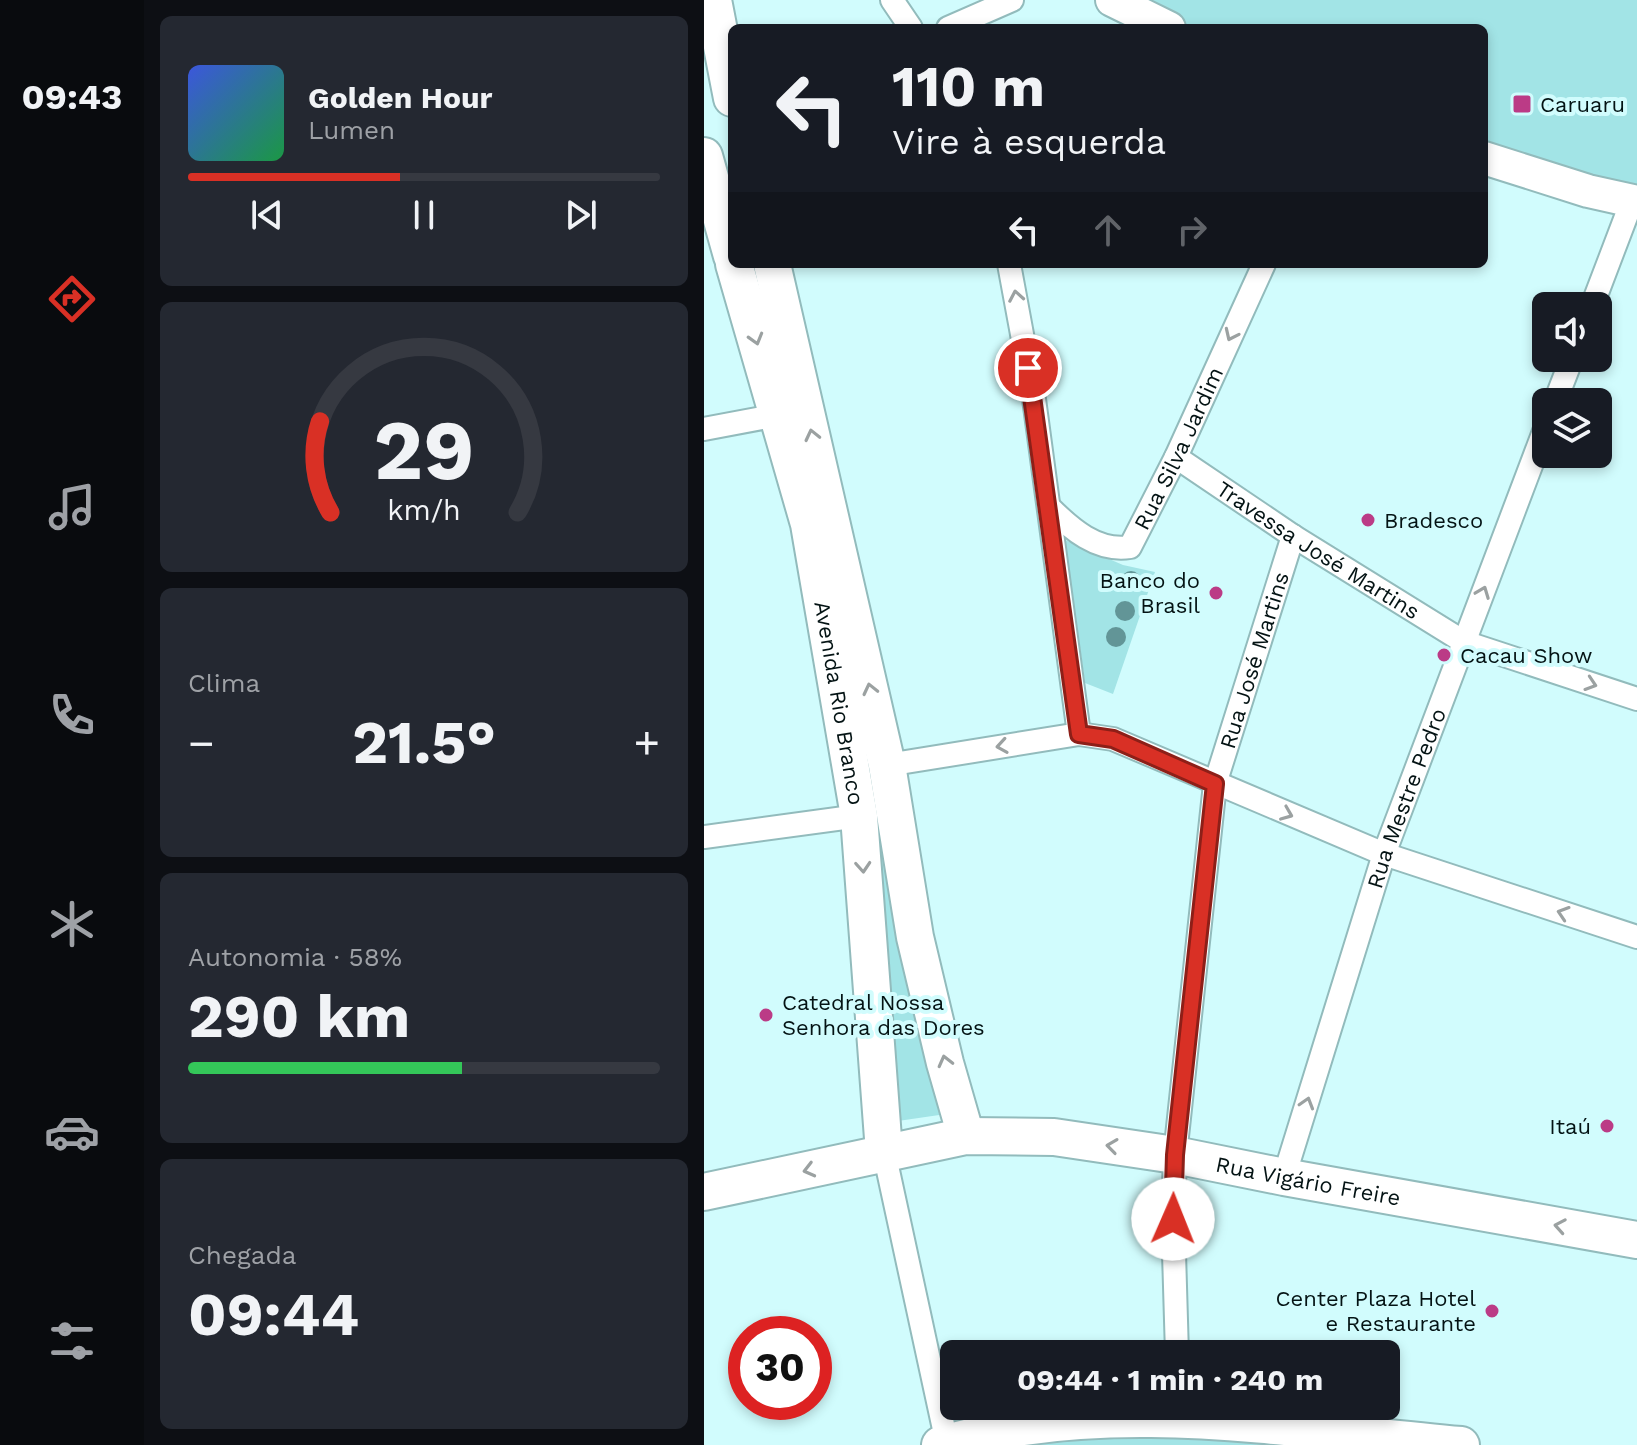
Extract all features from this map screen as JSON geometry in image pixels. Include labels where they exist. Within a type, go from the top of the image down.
[{"type":"main road","points":[[713,0],[728,74]]},
{"type":"main road","points":[[1112,0],[1161,24]]},
{"type":"main road","points":[[704,156],[728,242]]},
{"type":"main road","points":[[1488,159],[1634,202]]},
{"type":"main road","name":"Avenida Rio Branco","points":[[735,268],[809,524],[859,816],[884,1152]]},
{"type":"main road","name":"Avenida Rio Branco","points":[[773,268],[887,765],[915,937],[966,1136]]},
{"type":"main road","name":"Rua Vigário Freire","points":[[704,1192],[966,1136],[1054,1137],[1175,1155],[1637,1240]]},
{"type":"main road","points":[[944,1444],[1032,1424],[1179,1423],[1360,1440],[1461,1445]]},
{"type":"street","points":[[892,0],[908,24]]},
{"type":"street","points":[[957,24],[1012,0]]},
{"type":"street","points":[[1598,292],[1634,202]]},
{"type":"street","points":[[1010,268],[1034,399],[1079,734]]},
{"type":"street","name":"Rua Silva Jardim","points":[[1049,507],[1078,534],[1118,549],[1130,547],[1176,457],[1262,268]]},
{"type":"street","points":[[704,429],[778,415]]},
{"type":"street","name":"Travessa José Martins","points":[[1176,457],[1293,536],[1464,642],[1637,699]]},
{"type":"street","name":"Rua Mestre Pedro","points":[[1284,1177],[1384,854],[1532,463]]},
{"type":"street","name":"Rua José Martins","points":[[1177,1340],[1173,1219],[1175,1155],[1215,784],[1293,536]]},
{"type":"street","points":[[704,837],[859,816],[887,765],[1079,734],[1113,739],[1384,854],[1637,937]]},
{"type":"street","points":[[884,1152],[944,1444]]},
{"type":"shaded area","points":[[1119,0],[1637,0],[1637,195],[1488,150],[1488,24],[1172,24]]},
{"type":"shaded area","points":[[1065,540],[1123,565],[1155,572],[1113,694],[1085,683]]},
{"type":"shaded area","points":[[883,794],[953,1113],[891,1122],[866,830]]},
{"type":"shaded area","points":[[1203,1426],[1352,1445],[975,1445]]},
{"type":"place","name":"Caruaru","points":[[1522,104]]},
{"type":"place","name":"Bradesco","points":[[1368,520]]},
{"type":"place","name":"Banco do Brasil","points":[[1216,593]]},
{"type":"place","name":"Cacau Show","points":[[1444,655]]},
{"type":"place","name":"Catedral Nossa Senhora das Dores","points":[[766,1015]]},
{"type":"place","name":"Itaú","points":[[1607,1126]]},
{"type":"place","name":"Center Plaza Hotel e Restaurante","points":[[1492,1311]]},
{"type":"route","points":[[1028,368],[1079,734],[1113,739],[1215,784],[1175,1155],[1173,1219]]}]
